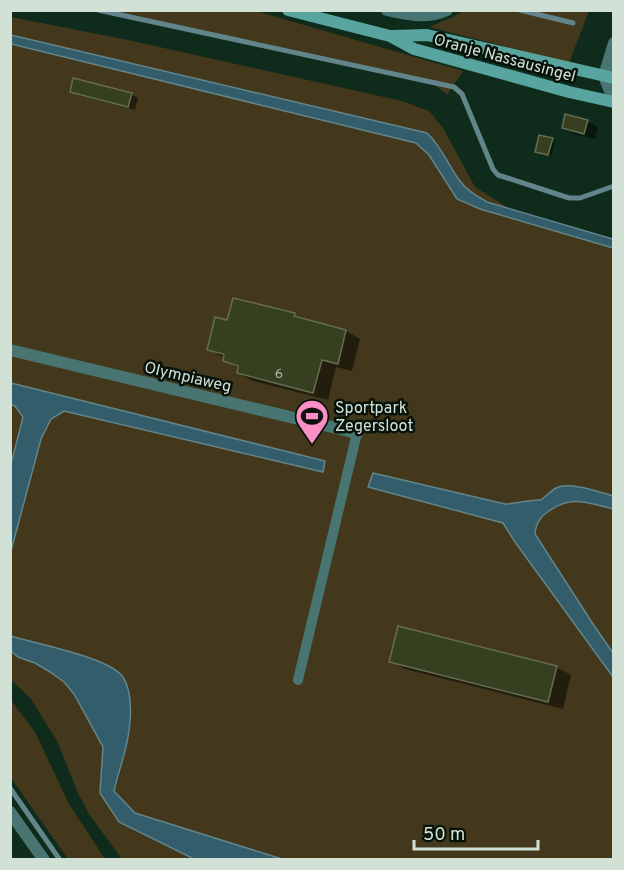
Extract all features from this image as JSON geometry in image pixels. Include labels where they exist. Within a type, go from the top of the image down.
[{"type":"main road","name":"Oranje Nassausingel","points":[[288,10],[390,36],[414,49],[614,102]]},
{"type":"main road","name":"Oranje Nassausingel","points":[[390,36],[427,35],[609,77]]},
{"type":"street","points":[[387,10],[413,16],[435,16],[447,10]]},
{"type":"street","points":[[614,43],[609,77],[614,102]]},
{"type":"street","name":"Olympiaweg","points":[[10,350],[357,433]]},
{"type":"street","points":[[10,812],[44,860]]},
{"type":"lane","points":[[298,680],[357,433]]},
{"type":"shaded area","points":[[112,11],[256,11],[463,71],[447,95],[434,85],[419,78]]},
{"type":"shaded area","points":[[463,11],[589,11],[569,63],[429,27]]},
{"type":"shaded area","name":"Sportpark Zegersloot","points":[[11,17],[128,40],[402,101],[429,111],[443,128],[475,187],[526,219],[613,242],[613,859],[122,859],[89,814],[57,741],[31,699],[11,680],[10,651],[13,653],[10,647]]},
{"type":"shaded area","points":[[10,699],[35,732],[69,804],[105,859],[68,859],[11,778]]},
{"type":"water","points":[[11,35],[427,133],[437,144],[463,185],[487,202],[613,239],[613,248],[480,209],[457,199],[429,155],[416,143],[11,44]]},
{"type":"water","points":[[11,383],[325,461],[323,472],[64,411],[51,419],[41,439],[11,551],[11,464],[23,417],[11,404]]},
{"type":"water","points":[[373,473],[505,504],[541,500],[554,489],[562,486],[584,488],[613,496],[613,509],[580,502],[557,506],[537,523],[535,534],[613,653],[613,677],[503,523],[368,487]]},
{"type":"water","points":[[11,636],[88,657],[103,663],[123,677],[130,698],[130,722],[127,744],[114,791],[135,813],[282,859],[194,859],[119,822],[100,793],[103,747],[74,694],[64,682],[50,672],[18,657],[11,651]]},
{"type":"building","points":[[73,78],[132,93],[128,107],[70,92]]},
{"type":"building","points":[[565,114],[588,120],[584,134],[562,128]]},
{"type":"building","points":[[539,135],[553,138],[548,155],[535,152]]},
{"type":"building","points":[[233,298],[295,313],[294,316],[346,330],[338,364],[322,360],[313,393],[237,373],[238,366],[223,361],[224,354],[207,350],[215,317],[227,320]]},
{"type":"building","points":[[398,626],[557,666],[548,702],[389,662]]},
{"type":"waterway","points":[[98,10],[454,87],[462,94],[493,169],[498,175],[569,198],[580,198],[614,186]]},
{"type":"waterway","points":[[520,10],[573,23]]},
{"type":"waterway","points":[[10,788],[60,860]]},
{"type":"place","name":"Sportpark Zegersloot","points":[[312,445]]}]
